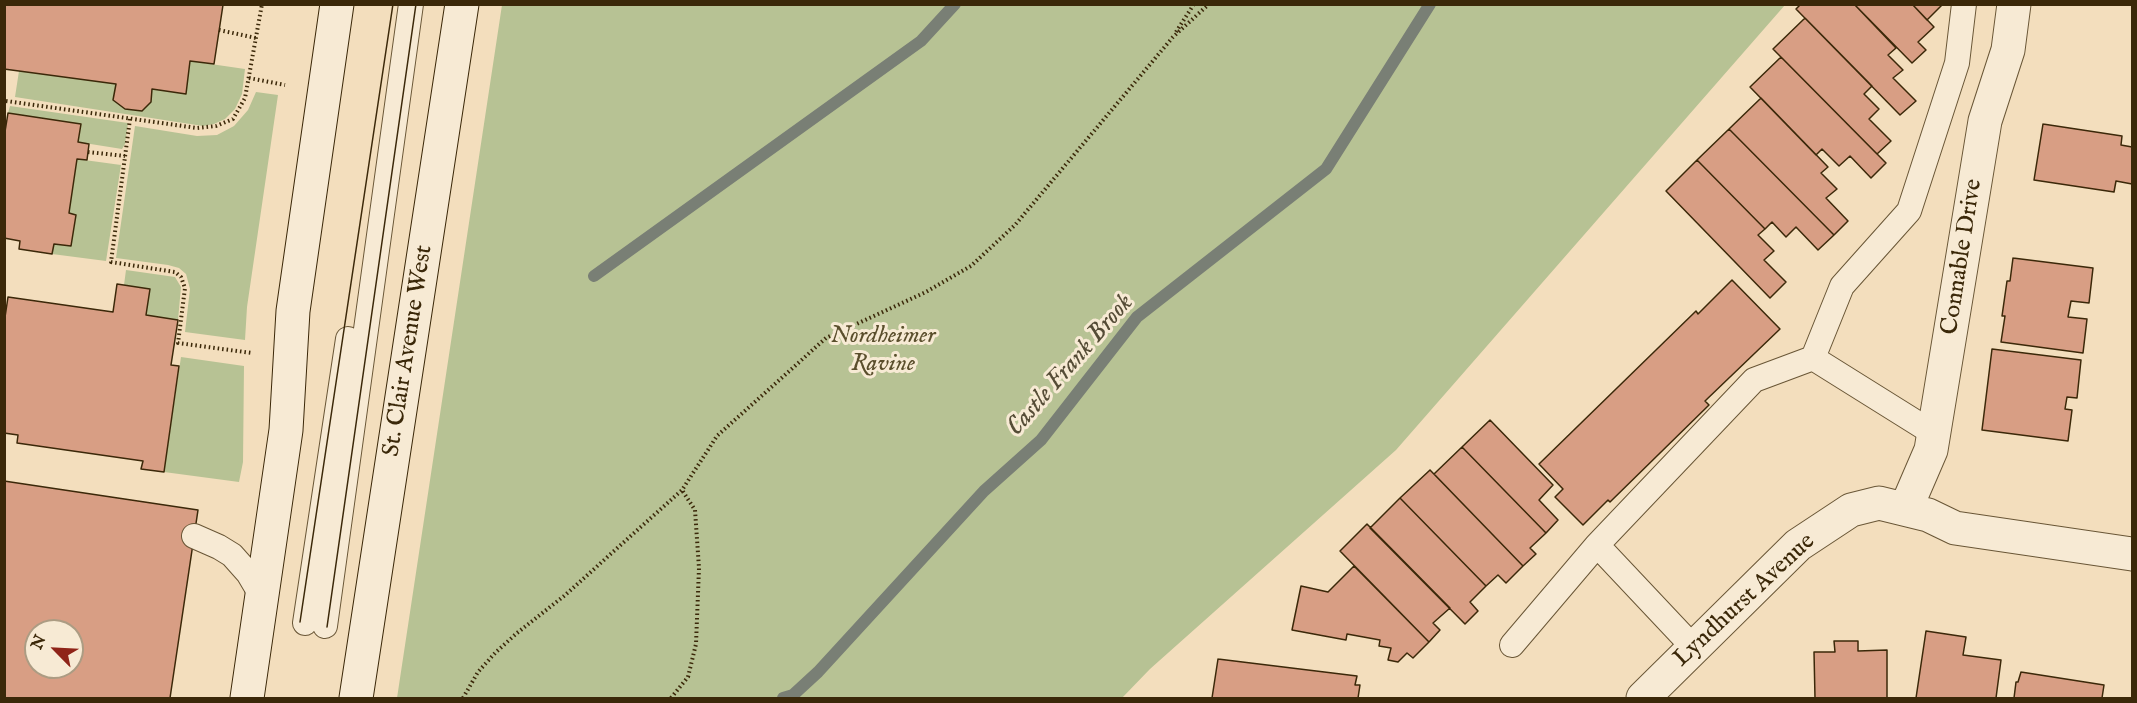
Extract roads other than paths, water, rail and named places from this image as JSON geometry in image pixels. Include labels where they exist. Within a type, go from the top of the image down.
[{"type":"main road","points":[[247,699],[286,430],[293,311],[337,4]]},
{"type":"main road","name":"St. Clair Avenue West","points":[[357,699],[462,4]]},
{"type":"main road","name":"Connable Drive","points":[[1905,508],[1931,450],[1985,122],[2008,50],[2014,4]]},
{"type":"main road","name":"Lyndhurst Avenue","points":[[1643,699],[1798,545],[1851,510],[1879,503],[1928,515],[1955,528],[2133,554]]},
{"type":"lane","points":[[397,4],[315,625],[411,4]]},
{"type":"lane","points":[[1512,645],[1598,545],[1754,380],[1813,358],[1842,286],[1909,211],[1957,63],[1964,4]]},
{"type":"lane","points":[[1813,358],[1934,433]]},
{"type":"lane","points":[[194,536],[232,555],[248,573],[261,595]]},
{"type":"lane","points":[[1598,545],[1694,648]]},
{"type":"waterway","name":"Castle Frank Brook","points":[[594,276],[921,41],[955,4]]},
{"type":"waterway","name":"Castle Frank Brook","points":[[783,698],[793,695],[818,672],[984,491],[1041,440],[1137,317],[1326,169],[1430,4]]},
{"type":"tram line","points":[[300,622],[393,4]]},
{"type":"tram line","points":[[327,627],[416,4]]},
{"type":"park label","name":"Nordheimer Ravine","points":[[883,351]]}]
